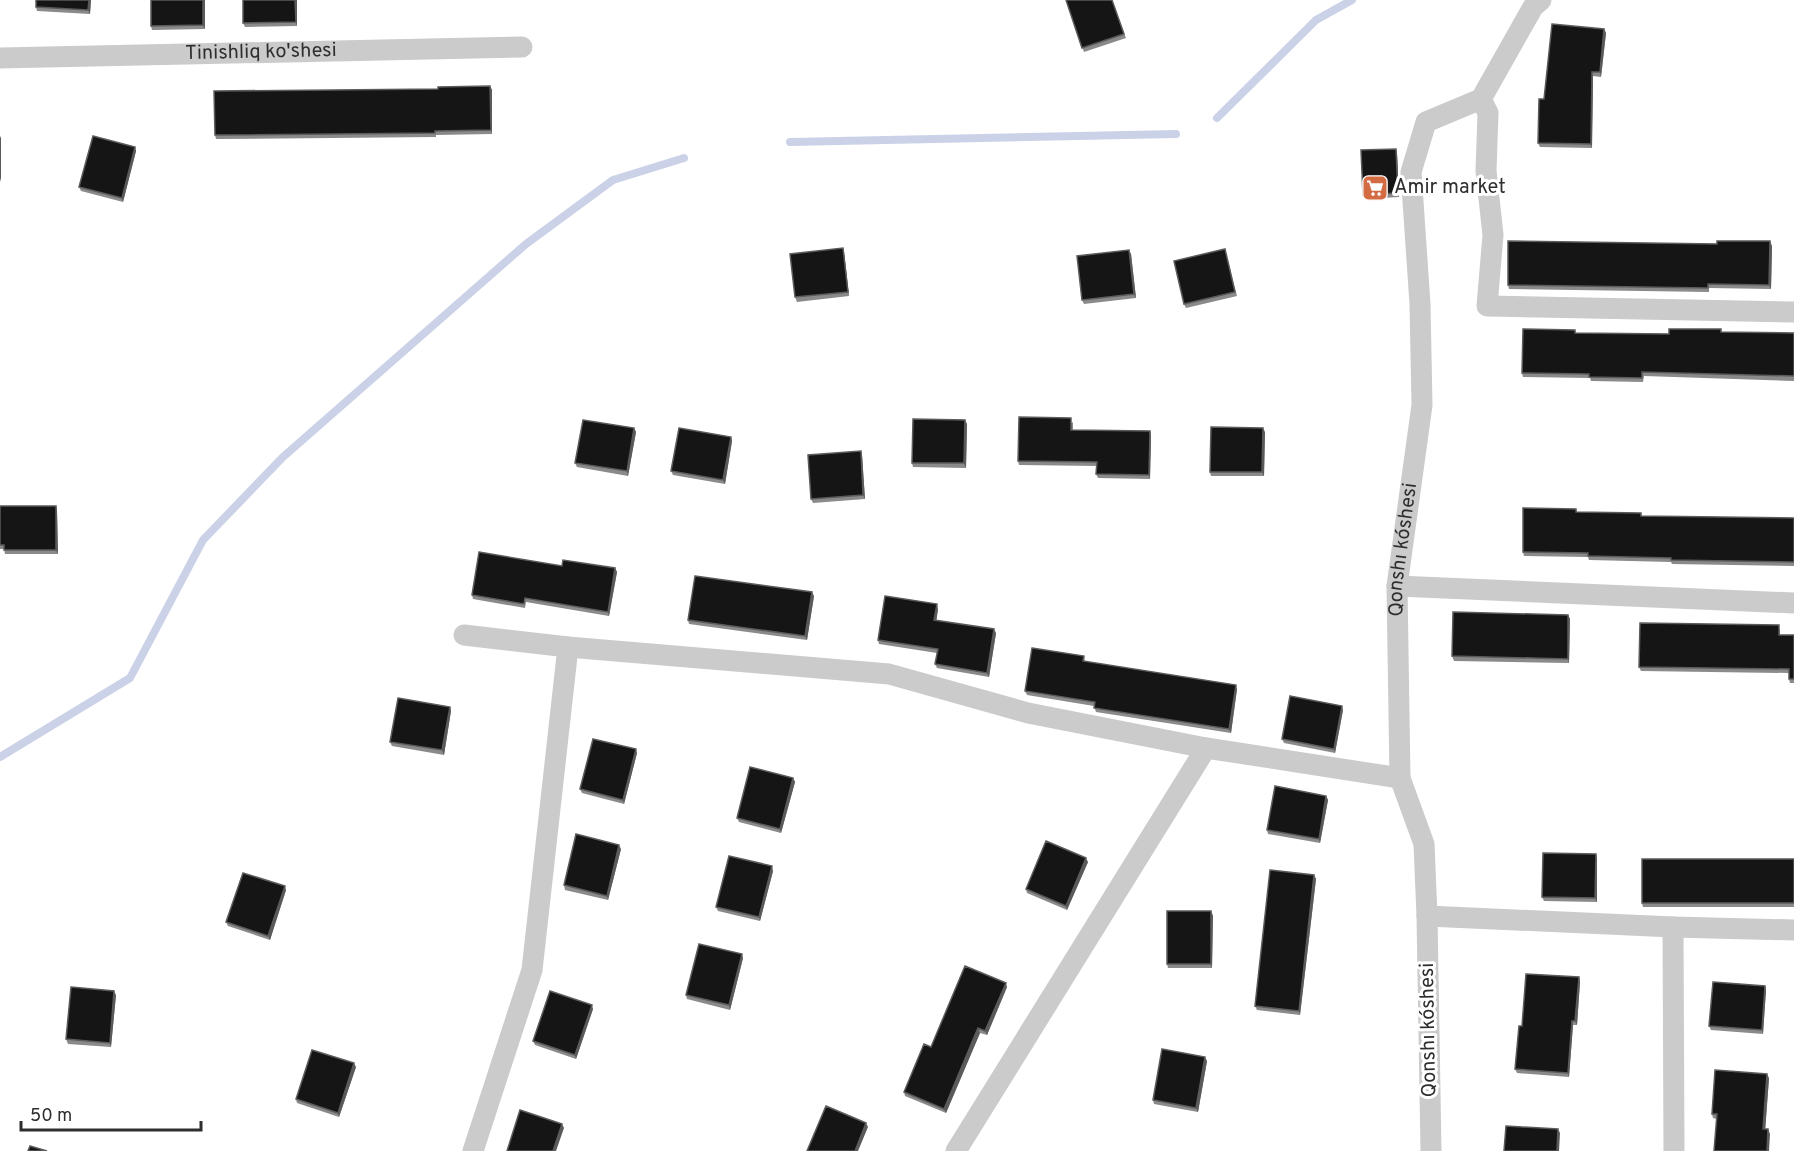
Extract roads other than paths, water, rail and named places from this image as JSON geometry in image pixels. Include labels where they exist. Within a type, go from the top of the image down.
[{"type":"street","points":[[1541,0],[1533,8],[1481,99],[1488,113],[1486,171],[1493,235],[1487,306],[1794,312]]},
{"type":"street","name":"Tinishliq ko'shesi","points":[[0,58],[522,47]]},
{"type":"street","name":"Qonshı kóshesi","points":[[1431,1151],[1424,844],[1400,778],[1397,586],[1422,405],[1420,303],[1411,172],[1426,122],[1481,99]]},
{"type":"street","points":[[1397,586],[1794,603]]},
{"type":"street","points":[[464,635],[568,647],[889,674],[1028,713],[1206,747],[1400,778]]},
{"type":"street","points":[[473,1151],[532,970],[568,647]]},
{"type":"street","points":[[956,1151],[1206,747]]},
{"type":"street","points":[[1427,916],[1794,930]]},
{"type":"street","points":[[1673,927],[1674,1151]]},
{"type":"waterway","points":[[1217,118],[1316,20],[1352,0]]},
{"type":"waterway","points":[[790,142],[1176,134]]},
{"type":"waterway","points":[[0,757],[130,678],[203,540],[283,457],[526,244],[613,180],[684,158]]},
{"type":"place","name":"Amir market","points":[[1375,188]]}]
